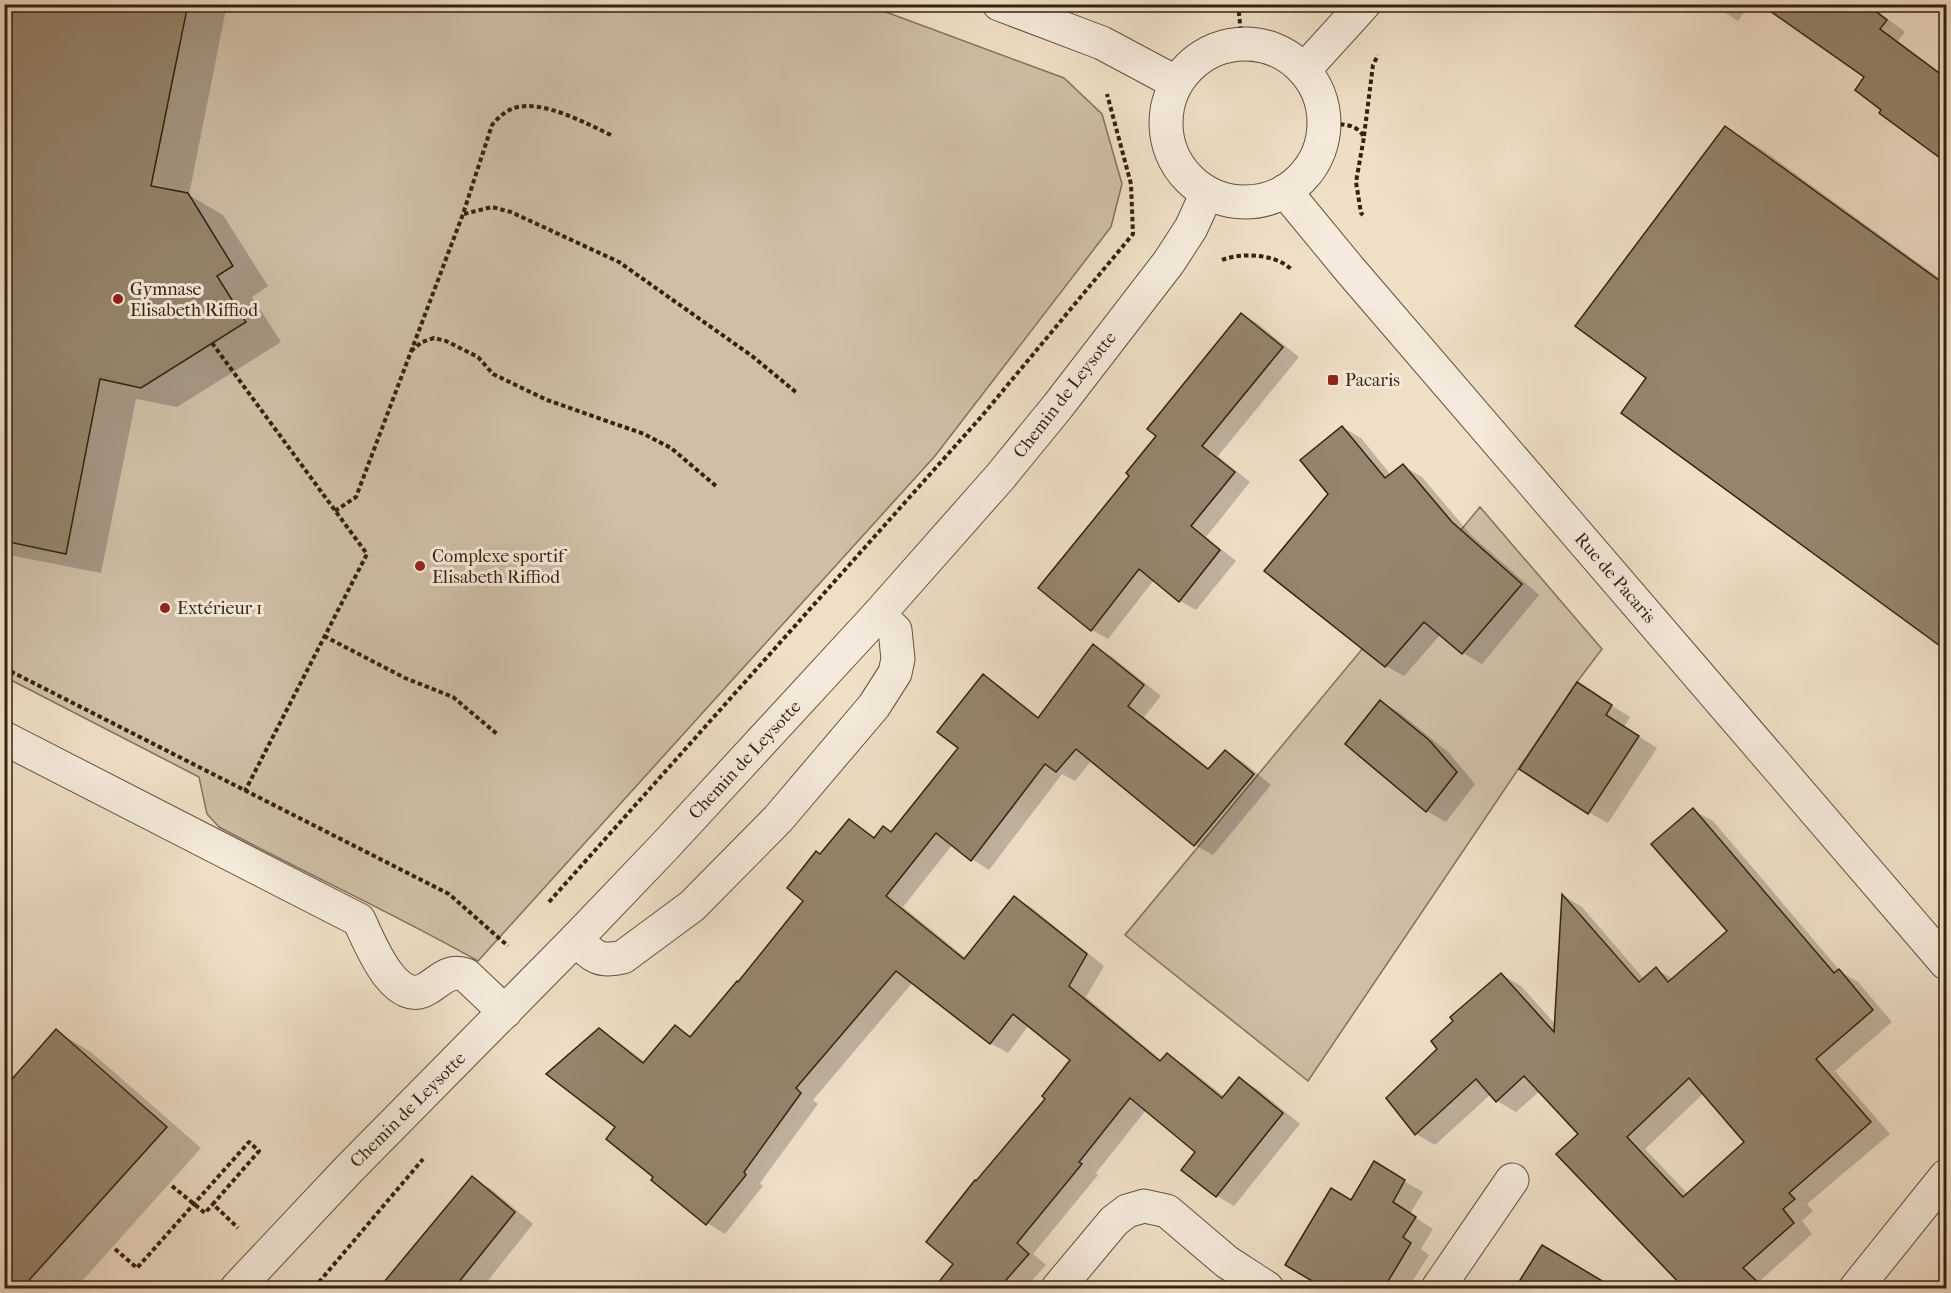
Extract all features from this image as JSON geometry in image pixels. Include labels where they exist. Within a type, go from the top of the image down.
[{"type":"street","points":[[999,4],[1102,43],[1175,82]]},
{"type":"street","points":[[1304,70],[1365,4]]},
{"type":"street","points":[[1242,43],[1263,45],[1285,54],[1304,70],[1315,86],[1322,104],[1325,123],[1320,150],[1306,174],[1285,191],[1260,200],[1232,202],[1207,193],[1187,177],[1172,156],[1165,131],[1167,106],[1175,82],[1192,62],[1213,49],[1242,43]]},
{"type":"street","name":"Rue de Pacaris","points":[[1285,191],[1947,963]]},
{"type":"street","name":"Chemin de Leysotte","points":[[246,1285],[348,1170],[576,939],[878,615],[1000,477],[1058,406],[1168,262],[1191,228],[1207,193]]},
{"type":"street","points":[[576,939],[594,957],[611,960],[623,957],[692,906],[778,819],[874,706],[894,673],[898,659],[895,630],[878,615]]},
{"type":"street","points":[[4,738],[359,920],[379,962],[396,984],[404,989],[421,992],[436,981],[458,972],[466,975],[505,1012]]},
{"type":"street","points":[[1856,1288],[1947,1176]]},
{"type":"street","points":[[1438,1288],[1512,1180]]},
{"type":"street","points":[[1058,1288],[1114,1221],[1127,1211],[1144,1206],[1167,1211],[1227,1262],[1267,1288]]},
{"type":"path","points":[[1126,4],[1152,10],[1176,4]]},
{"type":"path","points":[[1238,4],[1242,43]]},
{"type":"path","points":[[1367,220],[1361,213],[1356,182],[1373,65],[1381,48]]},
{"type":"path","points":[[548,903],[981,417],[1133,234],[1131,184],[1107,93],[1102,86]]},
{"type":"path","points":[[335,511],[356,497],[463,214],[492,125],[499,116],[513,108],[529,106],[560,113],[613,136]]},
{"type":"path","points":[[1325,123],[1354,126],[1364,137]]},
{"type":"path","points":[[463,214],[492,207],[511,212],[619,262],[752,356],[797,393]]},
{"type":"path","points":[[411,351],[422,342],[434,338],[446,341],[477,357],[493,374],[547,400],[644,434],[671,448],[716,486]]},
{"type":"path","points":[[212,343],[367,554],[245,791]]},
{"type":"path","points":[[324,636],[405,678],[453,697],[497,734]]},
{"type":"path","points":[[4,668],[390,862],[449,894],[509,947],[477,985]]},
{"type":"path","points":[[115,1249],[137,1268],[195,1204],[249,1142],[259,1151],[205,1213],[195,1204],[172,1185]]},
{"type":"path","points":[[213,1204],[241,1230]]},
{"type":"shaded area","name":"Complexe sportif Elisabeth Riffiod","points":[[4,5],[867,5],[1064,78],[1102,114],[1122,184],[1111,227],[935,456],[478,961],[219,827],[207,814],[199,777],[5,677]]},
{"type":"shaded area","points":[[1480,507],[1602,649],[1577,682],[1308,1081],[1125,935]]},
{"type":"building","name":"Gymnase Elisabeth Riffiod","points":[[4,4],[188,4],[151,186],[188,193],[233,266],[217,276],[246,322],[141,388],[100,379],[66,554],[4,541]]},
{"type":"building","points":[[1760,4],[1866,4],[1887,20],[1880,29],[1947,79],[1947,163],[1879,113],[1881,110],[1855,90],[1864,77]]},
{"type":"building","points":[[1725,126],[1947,286],[1947,651],[1621,413],[1646,378],[1575,326]]},
{"type":"building","points":[[1241,313],[1283,347],[1202,446],[1235,472],[1191,526],[1220,550],[1179,602],[1139,569],[1091,631],[1038,588],[1129,476],[1126,473],[1156,436],[1147,429]]},
{"type":"building","points":[[1342,426],[1385,478],[1403,464],[1452,522],[1522,584],[1462,654],[1424,622],[1385,667],[1264,571],[1328,494],[1300,460]]},
{"type":"building","points":[[1093,644],[1144,685],[1128,706],[1208,769],[1225,750],[1254,774],[1194,846],[1076,749],[1056,772],[1045,764],[971,861],[936,833],[886,896],[964,959],[1014,896],[1087,954],[1069,986],[1160,1061],[1167,1053],[1222,1098],[1239,1077],[1283,1113],[1216,1197],[1181,1170],[1195,1152],[1130,1098],[1079,1162],[1082,1164],[1017,1243],[1029,1254],[999,1288],[934,1288],[953,1264],[926,1242],[975,1180],[1045,1099],[1042,1096],[1070,1060],[1013,1014],[990,1044],[896,971],[796,1088],[801,1093],[744,1172],[746,1175],[706,1225],[651,1180],[653,1177],[606,1139],[615,1127],[546,1074],[599,1028],[643,1063],[675,1025],[690,1037],[803,901],[787,888],[816,851],[820,854],[849,819],[874,838],[883,826],[891,832],[958,748],[937,732],[983,674],[1038,718]]},
{"type":"building","points":[[1577,682],[1612,705],[1606,715],[1639,736],[1588,814],[1519,769]]},
{"type":"building","points":[[1380,700],[1429,740],[1457,772],[1426,812],[1345,744]]},
{"type":"building","points":[[1693,808],[1834,973],[1839,969],[1873,1010],[1816,1059],[1871,1122],[1789,1193],[1795,1199],[1783,1209],[1794,1223],[1743,1268],[1764,1288],[1684,1288],[1556,1154],[1578,1134],[1524,1076],[1496,1102],[1476,1079],[1415,1135],[1386,1098],[1437,1049],[1431,1041],[1453,1021],[1450,1017],[1501,973],[1554,1032],[1562,894],[1639,982],[1656,967],[1668,982],[1727,931],[1651,844]],"holes":[[[1689,1078],[1744,1142],[1683,1197],[1627,1137]]]},
{"type":"building","points":[[56,1029],[167,1127],[22,1288],[4,1288],[4,1088]]},
{"type":"building","points":[[1374,1161],[1405,1180],[1393,1202],[1416,1217],[1403,1237],[1411,1243],[1384,1288],[1324,1288],[1285,1265],[1331,1188],[1351,1200]]},
{"type":"building","points":[[472,1176],[515,1212],[454,1288],[379,1288]]},
{"type":"building","points":[[1542,1245],[1614,1288],[1515,1288]]},
{"type":"place","name":"Gymnase Elisabeth Riffiod","points":[[118,299]]},
{"type":"place","name":"Pacaris","points":[[1333,380]]},
{"type":"place","name":"Complexe sportif Elisabeth Riffiod","points":[[420,566]]},
{"type":"place","name":"Extérieur 1","points":[[165,608]]}]
